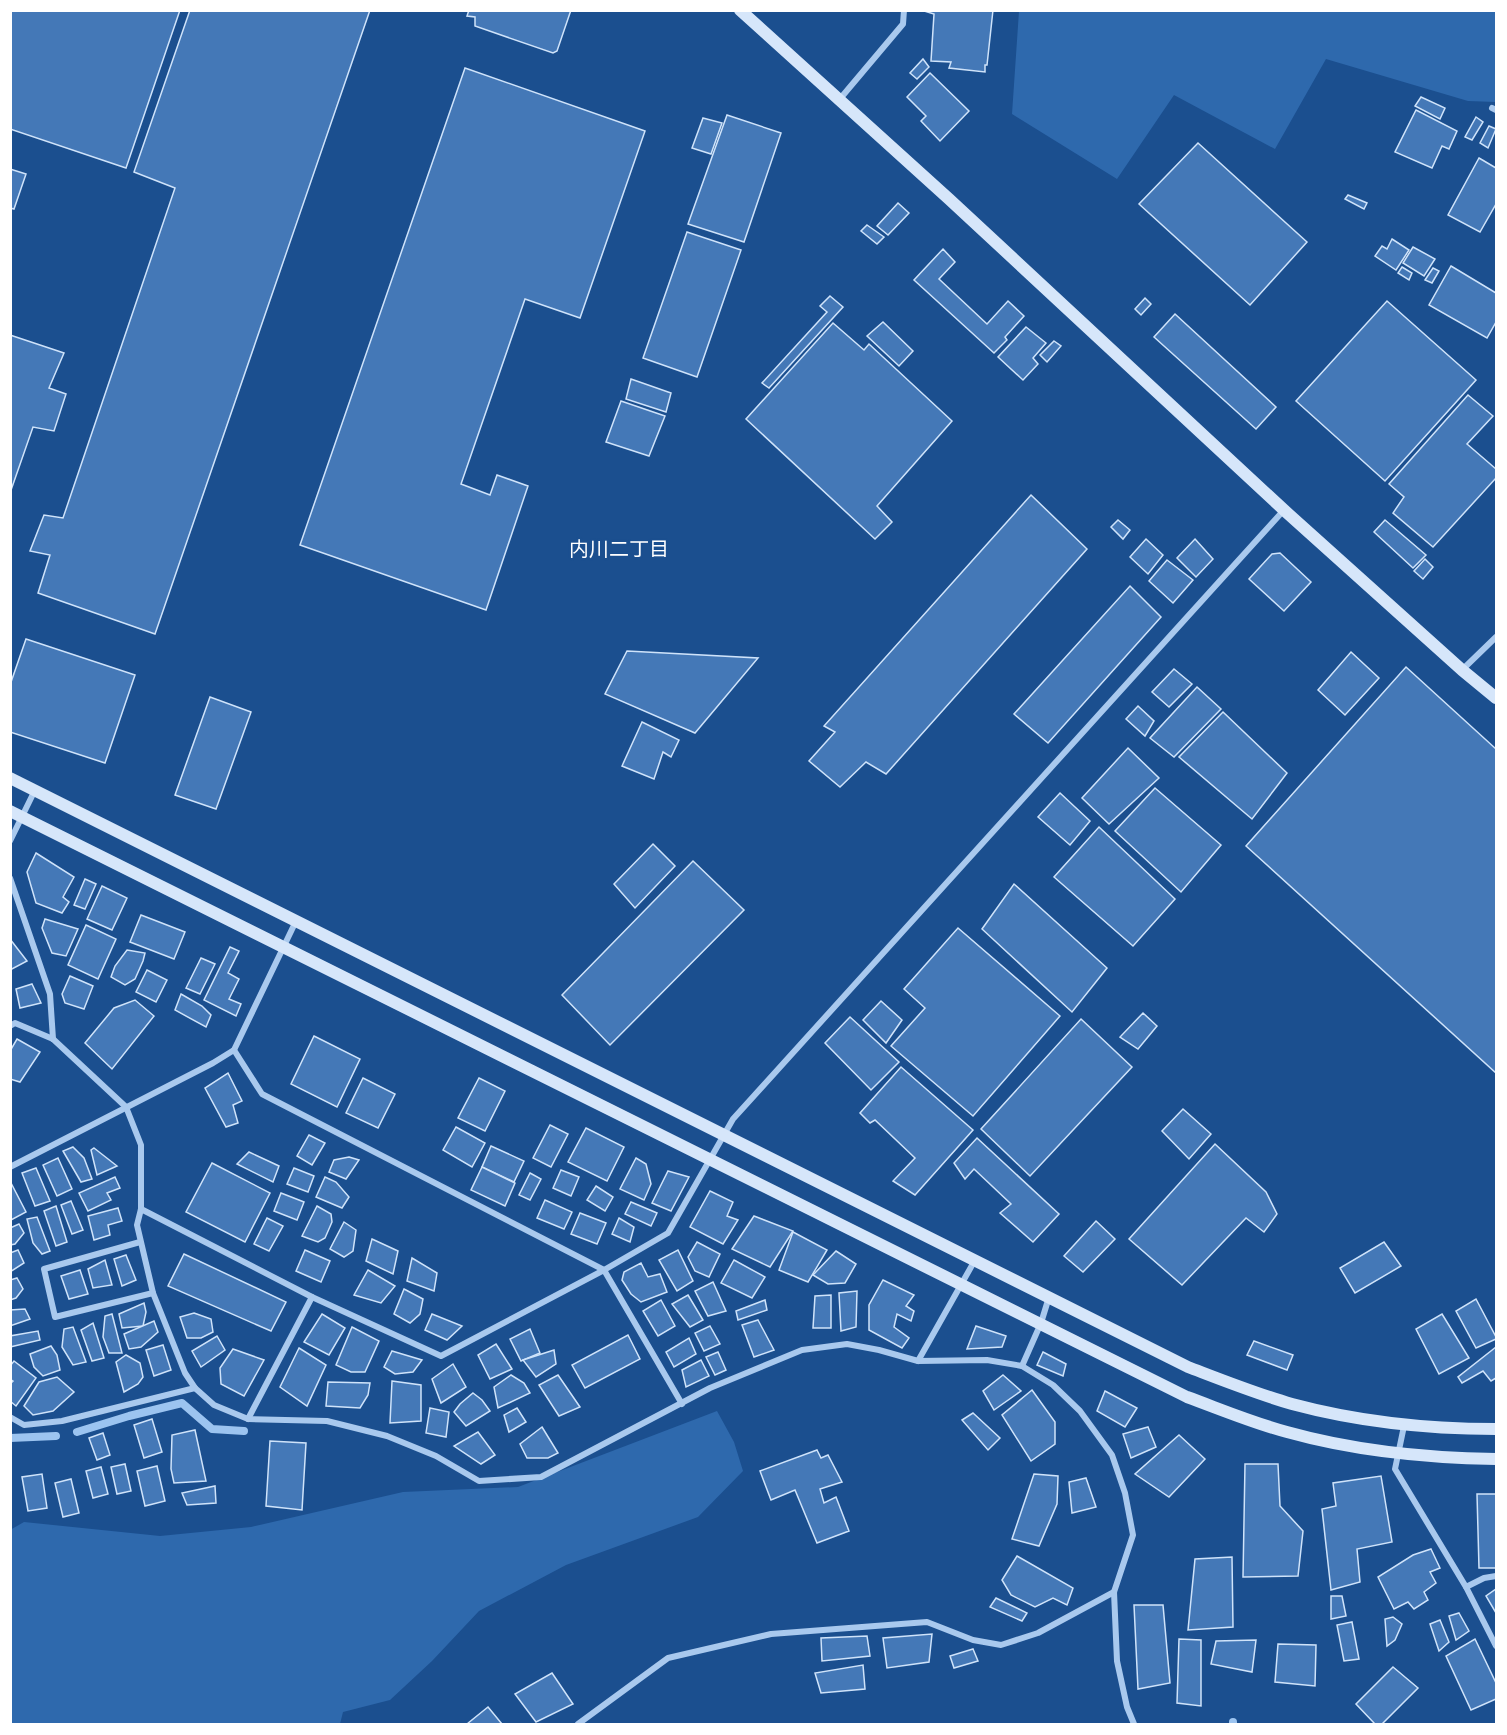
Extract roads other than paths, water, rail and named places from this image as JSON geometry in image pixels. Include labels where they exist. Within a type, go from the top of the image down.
[{"type":"street","points":[[740,10],[961,210],[1284,510],[1462,670],[1497,698]]},
{"type":"street","points":[[839,100],[903,24],[904,10]]},
{"type":"street","points":[[141,1209],[312,1297],[441,1356],[604,1270],[668,1233],[733,1119],[1284,510]]},
{"type":"street","points":[[1462,670],[1497,637]]},
{"type":"street","points":[[10,778],[1188,1367],[1292,1404],[1347,1417],[1404,1426],[1497,1429]]},
{"type":"street","points":[[10,841],[16,814],[35,790]]},
{"type":"street","points":[[16,814],[1187,1397],[1287,1432],[1398,1454],[1497,1459]]},
{"type":"street","points":[[10,878],[50,994],[54,1040]]},
{"type":"street","points":[[10,1167],[213,1063],[234,1050],[296,921]]},
{"type":"street","points":[[10,1026],[15,1023],[54,1040],[126,1107],[141,1145],[141,1209],[137,1225],[153,1293],[185,1373],[195,1388],[214,1405],[248,1419],[327,1421],[387,1436],[436,1456],[479,1481],[541,1477],[710,1388],[802,1350],[847,1344],[918,1361],[987,1360],[1022,1366],[1053,1385],[1080,1411],[1112,1455],[1125,1493],[1133,1535],[1114,1592],[1117,1661],[1127,1707],[1134,1725]]},
{"type":"street","points":[[234,1050],[262,1094],[604,1270],[682,1404]]},
{"type":"street","points":[[140,1242],[44,1269],[55,1317],[153,1293]]},
{"type":"street","points":[[918,1361],[976,1260]]},
{"type":"street","points":[[1022,1366],[1041,1323],[1049,1296]]},
{"type":"street","points":[[248,1419],[312,1297]]},
{"type":"street","points":[[10,1417],[24,1425],[62,1421],[195,1388]]},
{"type":"street","points":[[1404,1426],[1395,1468],[1466,1587],[1497,1646]]},
{"type":"street","points":[[1466,1587],[1484,1578],[1497,1576]]},
{"type":"street","points":[[578,1725],[668,1659],[771,1635],[927,1622],[973,1640],[1001,1645],[1038,1633],[1114,1592]]},
{"type":"waterway","points":[[77,1432],[182,1403],[212,1429],[244,1431]]},
{"type":"waterway","points":[[10,1438],[56,1436]]},
{"type":"district","name":"内川二丁目","points":[[619,549]]}]
